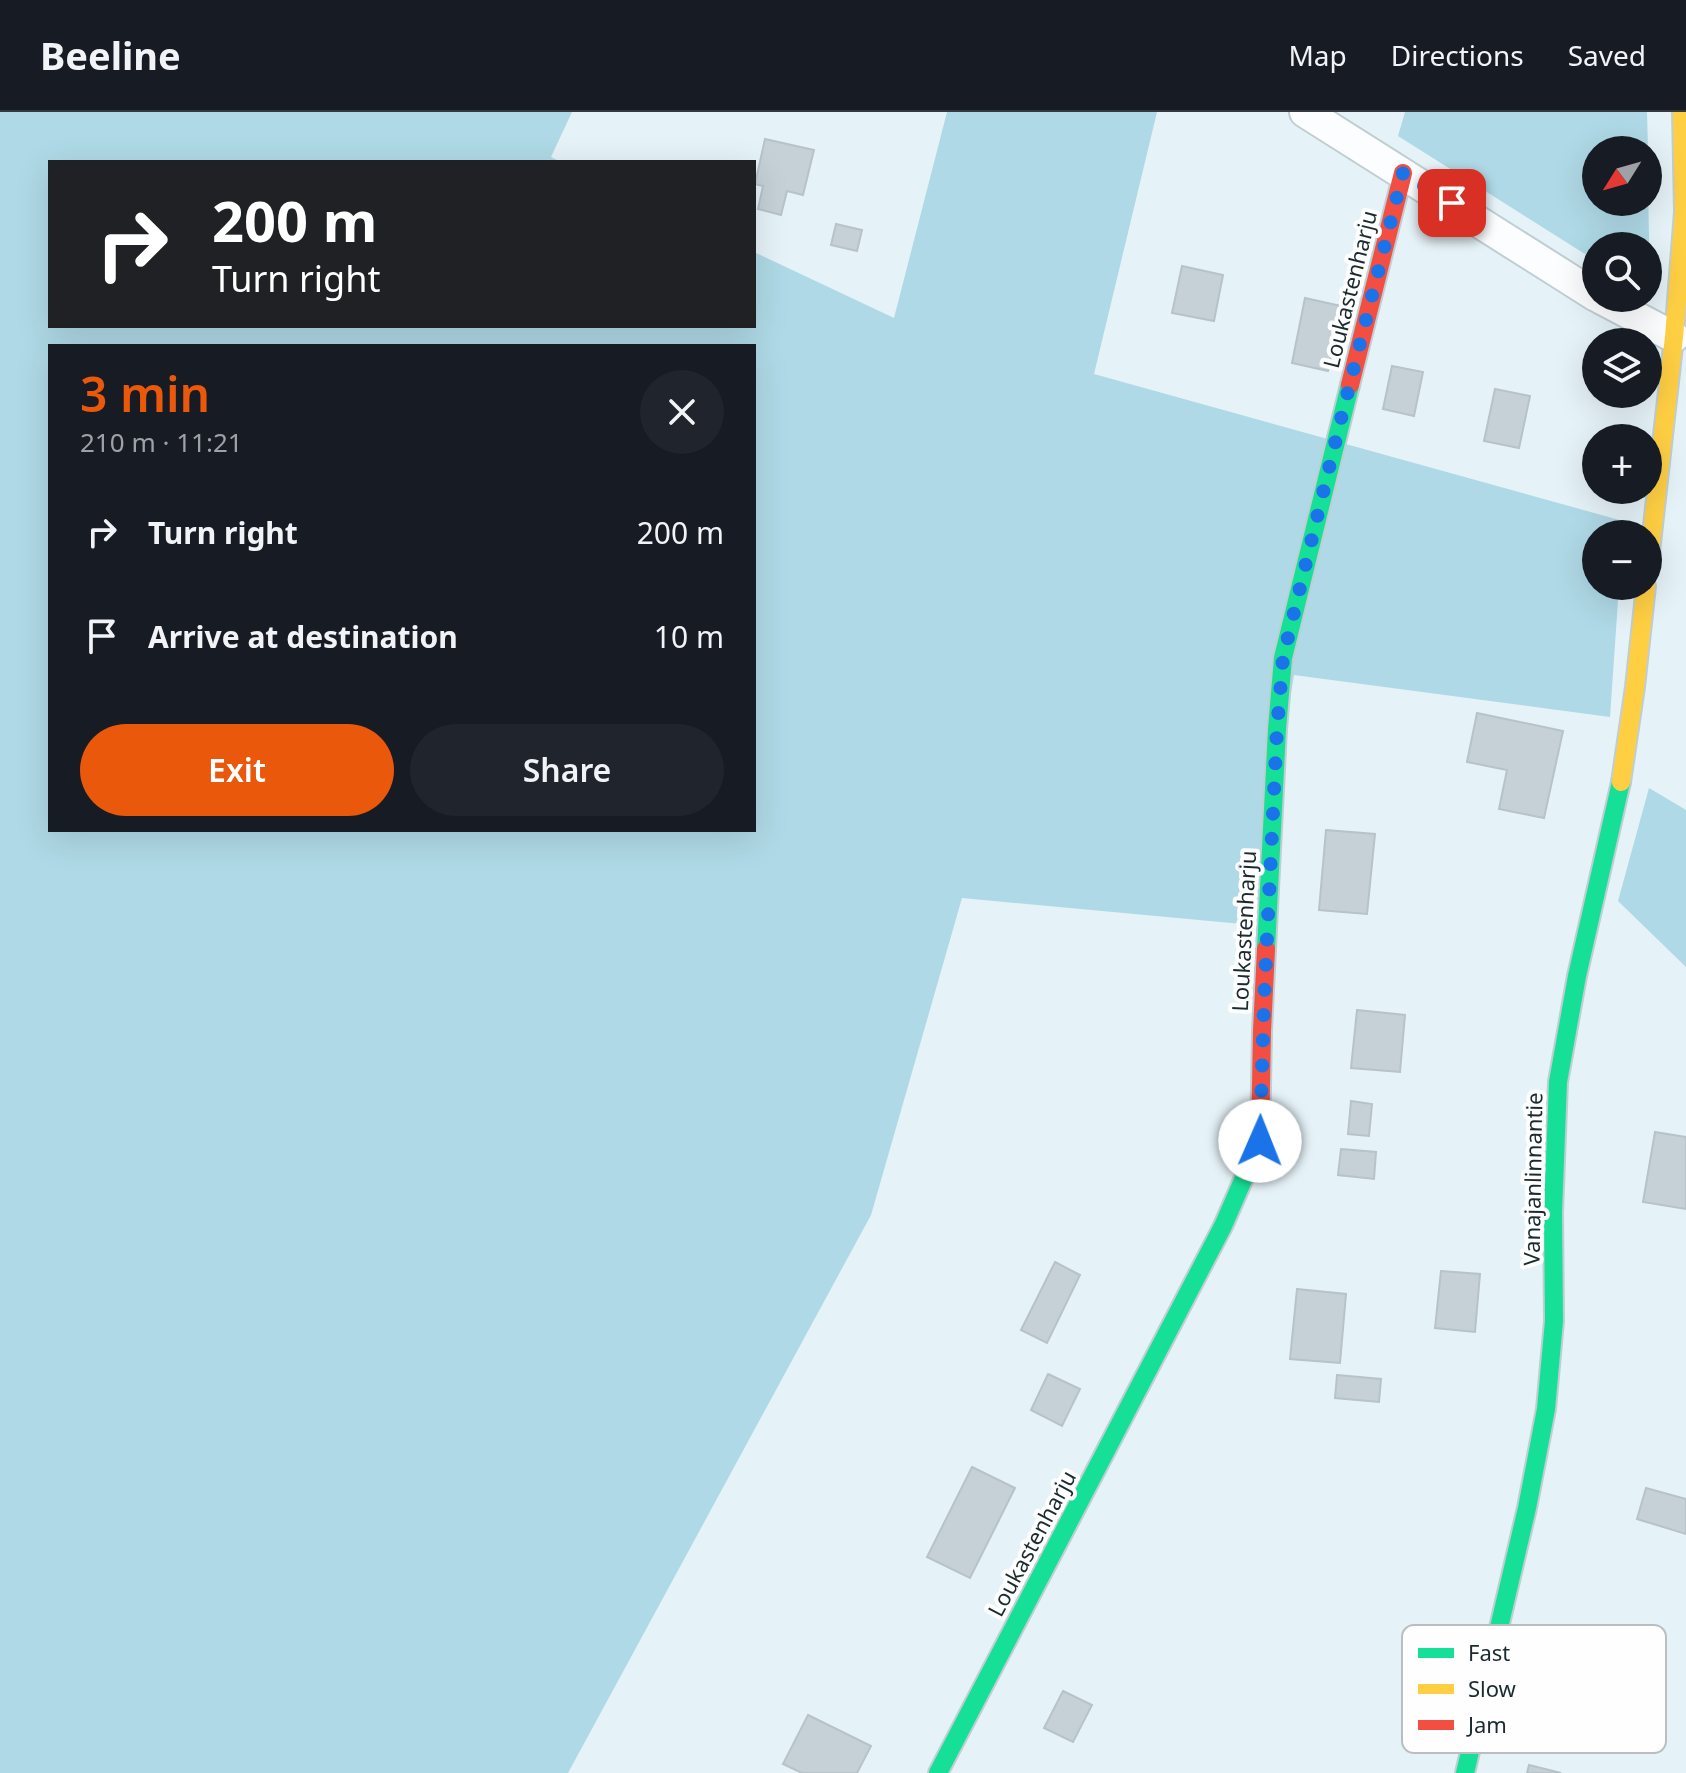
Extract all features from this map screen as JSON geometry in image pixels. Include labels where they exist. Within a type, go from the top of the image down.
[{"type":"street","points":[[1305,112],[1582,287]]},
{"type":"street","points":[[1654,520],[1684,212],[1682,112]]},
{"type":"street","name":"Loukastenharju","points":[[938,1773],[1223,1226],[1260,1141],[1265,968],[1283,658],[1403,173]]},
{"type":"street","points":[[1626,312],[1674,337]]},
{"type":"street","name":"Vanajanlinnantie","points":[[1500,1625],[1546,1409],[1554,1321],[1553,1212],[1558,1082],[1577,976],[1623,771],[1644,600]]},
{"type":"street","name":"Vanajanlinnantie","points":[[1465,1773],[1470,1753]]},
{"type":"shaded area","points":[[0,112],[572,112],[551,157],[557,160],[48,160],[48,328],[756,328],[756,253],[894,318],[947,112],[1157,112],[1094,374],[1619,520],[1582,520],[1582,600],[1618,600],[1610,717],[1294,675],[1253,925],[962,898],[871,1215],[568,1773],[0,1773]]},
{"type":"shaded area","points":[[1405,112],[1647,112],[1648,136],[1582,136],[1582,216],[1649,216],[1649,232],[1582,232],[1582,252],[1398,136]]},
{"type":"shaded area","points":[[1649,788],[1686,810],[1686,967],[1618,901]]},
{"type":"building","points":[[765,139],[814,150],[803,195],[787,191],[781,215],[758,209],[763,186],[756,184]]},
{"type":"building","points":[[836,224],[862,230],[857,251],[831,245]]},
{"type":"building","points":[[1182,266],[1223,275],[1214,321],[1172,313]]},
{"type":"building","points":[[1305,298],[1341,306],[1328,371],[1292,363]]},
{"type":"building","points":[[1392,366],[1423,372],[1414,416],[1383,409]]},
{"type":"building","points":[[1495,389],[1530,396],[1519,448],[1484,441]]},
{"type":"building","points":[[1477,713],[1563,731],[1544,818],[1499,809],[1507,770],[1467,762]]},
{"type":"building","points":[[1326,830],[1375,834],[1367,914],[1319,910]]},
{"type":"building","points":[[1357,1010],[1405,1015],[1400,1072],[1351,1068]]},
{"type":"building","points":[[1351,1101],[1372,1104],[1369,1136],[1348,1134]]},
{"type":"building","points":[[1655,1132],[1686,1137],[1686,1209],[1643,1202]]},
{"type":"building","points":[[1341,1149],[1376,1152],[1374,1179],[1338,1175]]},
{"type":"building","points":[[1055,1262],[1080,1275],[1047,1343],[1021,1330]]},
{"type":"building","points":[[1441,1271],[1480,1274],[1475,1332],[1435,1328]]},
{"type":"building","points":[[1297,1289],[1346,1294],[1340,1363],[1290,1359]]},
{"type":"building","points":[[1048,1374],[1080,1389],[1062,1426],[1031,1410]]},
{"type":"building","points":[[1337,1375],[1381,1379],[1379,1402],[1335,1398]]},
{"type":"building","points":[[972,1467],[1015,1488],[970,1578],[927,1557]]},
{"type":"building","points":[[1646,1488],[1686,1499],[1686,1534],[1637,1519]]},
{"type":"building","points":[[1063,1691],[1092,1705],[1073,1742],[1044,1728]]},
{"type":"building","points":[[808,1715],[871,1746],[857,1773],[802,1773],[783,1764]]},
{"type":"building","points":[[1529,1765],[1561,1773],[1527,1773]]},
{"type":"traffic: fast","points":[[1266,949],[1283,658],[1350,385]]},
{"type":"traffic: fast","points":[[1500,1625],[1546,1409],[1554,1321],[1553,1212],[1558,1082],[1577,976],[1621,782]]},
{"type":"traffic: fast","points":[[938,1773],[1223,1226],[1247,1171]]},
{"type":"traffic: fast","points":[[1465,1773],[1470,1753]]},
{"type":"traffic: slow","points":[[1654,520],[1684,212],[1682,112]]},
{"type":"traffic: slow","points":[[1621,782],[1644,600]]},
{"type":"traffic: jam","points":[[1350,385],[1403,173]]},
{"type":"traffic: jam","points":[[1247,1171],[1260,1141],[1266,949]]},
{"type":"route","points":[[1260,1141],[1264,1001],[1283,658],[1403,173],[1452,203]]}]
